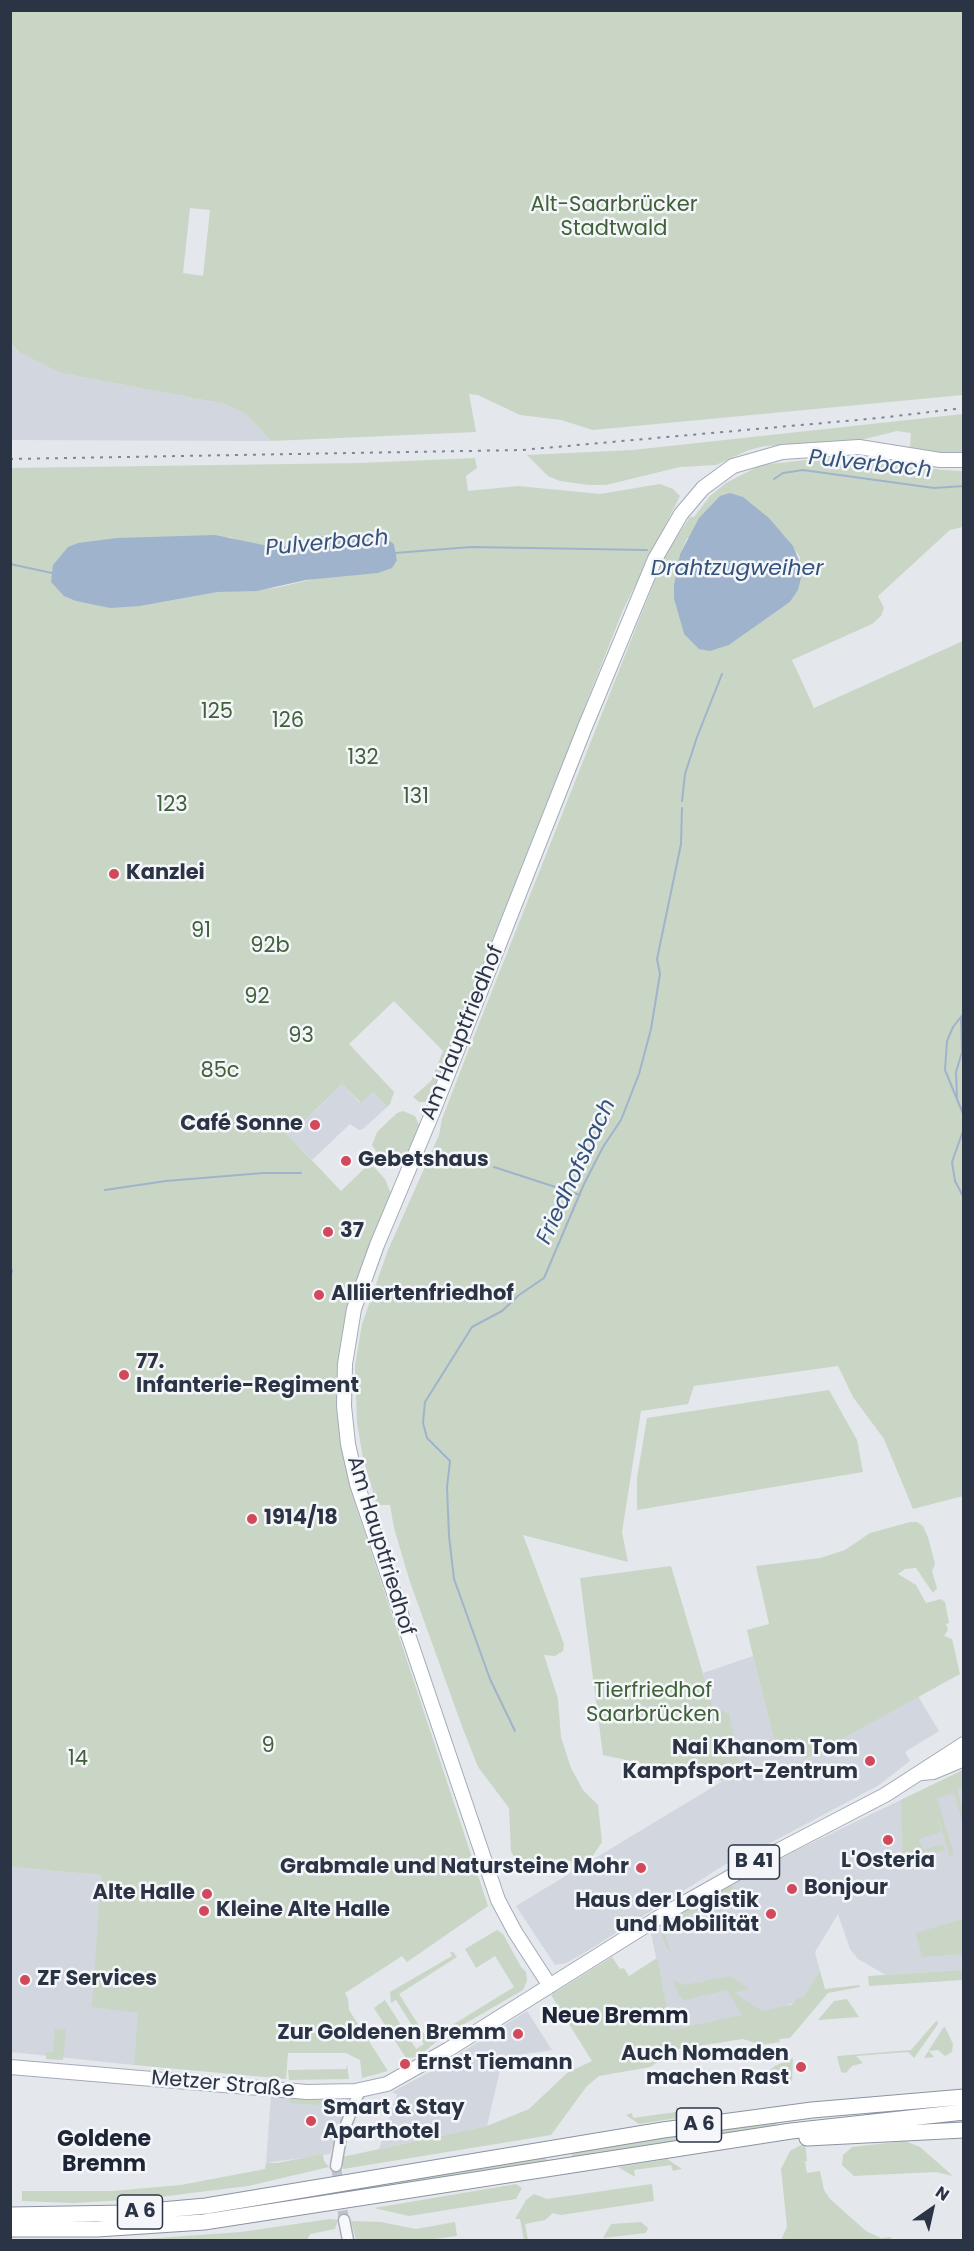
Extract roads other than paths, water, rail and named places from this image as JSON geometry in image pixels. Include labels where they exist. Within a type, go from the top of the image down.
[{"type":"highway","points":[[941,2099],[963,2090]]},
{"type":"highway","name":"A 6","points":[[10,2216],[96,2215],[187,2208],[314,2190],[663,2130],[812,2110],[963,2097]]},
{"type":"highway","name":"A 6","points":[[10,2229],[128,2228],[204,2222],[775,2134],[963,2112]]},
{"type":"highway","points":[[775,2134],[785,2138],[805,2138],[963,2130]]},
{"type":"main road","name":"Am Hauptfriedhof","points":[[550,1986],[499,1902],[357,1484],[345,1424],[344,1385],[349,1334],[361,1289],[585,727],[655,560],[669,532],[692,500],[709,483],[734,466],[782,452],[860,447],[940,460],[963,460]]},
{"type":"main road","name":"Metzer Straße","points":[[920,1774],[928,1765],[963,1744]]},
{"type":"main road","name":"Metzer Straße","points":[[941,1768],[963,1753]]},
{"type":"main road","name":"Metzer Straße","points":[[13,2069],[284,2090],[331,2092],[360,2090],[381,2085],[402,2077],[743,1868],[875,1800],[920,1774],[963,1759]]},
{"type":"street","points":[[336,2166],[341,2137],[360,2090]]},
{"type":"street","points":[[344,2220],[348,2241]]},
{"type":"water","name":"Drahtzugweiher","points":[[730,493],[743,497],[769,518],[793,546],[803,570],[798,590],[790,602],[729,645],[710,651],[699,649],[684,634],[674,599],[674,584],[680,554],[699,518],[720,496]]},
{"type":"water","points":[[215,535],[278,548],[326,535],[382,536],[394,544],[397,560],[392,568],[378,573],[306,580],[257,591],[218,592],[140,606],[110,608],[76,601],[64,596],[51,582],[53,565],[68,547],[78,543],[117,538]]},
{"type":"waterway","name":"Pulverbach","points":[[774,479],[783,473],[803,470],[934,488],[964,486]]},
{"type":"waterway","name":"Pulverbach","points":[[395,553],[471,547],[647,550]]},
{"type":"waterway","name":"Pulverbach","points":[[10,564],[52,573]]},
{"type":"waterway","name":"Friedhofsbach","points":[[682,801],[685,774],[722,674]]},
{"type":"waterway","name":"Friedhofsbach","points":[[515,1731],[490,1679],[454,1579],[447,1487],[450,1461],[427,1438],[423,1423],[425,1402],[472,1327],[502,1311],[519,1295],[544,1278],[584,1184],[603,1147],[621,1120],[639,1074],[651,1029],[660,974],[657,959],[681,844],[682,808]]},
{"type":"waterway","points":[[964,1013],[953,1027],[947,1041],[945,1070],[964,1116]]},
{"type":"waterway","points":[[957,1097],[956,1072],[962,1052],[961,1017]]},
{"type":"waterway","points":[[964,1128],[952,1162],[955,1181],[964,1198]]},
{"type":"waterway","points":[[425,1163],[472,1161]]},
{"type":"waterway","points":[[494,1167],[580,1195]]},
{"type":"waterway","points":[[105,1190],[166,1181],[263,1173],[301,1173]]},
{"type":"waterway","points":[[10,1281],[12,1270]]},
{"type":"tunnel","points":[[336,2166],[344,2220]]},
{"type":"railway","points":[[10,459],[522,450],[879,418],[964,408]]},
{"type":"place","name":"Kanzlei","points":[[114,874]]},
{"type":"place","name":"Café Sonne","points":[[315,1125]]},
{"type":"place","name":"Gebetshaus","points":[[346,1161]]},
{"type":"place","name":"37","points":[[328,1232]]},
{"type":"place","name":"Alliiertenfriedhof","points":[[319,1295]]},
{"type":"place","name":"77. Infanterie-Regiment","points":[[124,1375]]},
{"type":"place","name":"1914/18","points":[[252,1519]]},
{"type":"place","name":"Nai Khanom Tom Kampfsport-Zentrum","points":[[870,1761]]},
{"type":"place","name":"L'Osteria","points":[[888,1840]]},
{"type":"place","name":"Grabmale und Natursteine Mohr","points":[[641,1868]]},
{"type":"place","name":"Bonjour","points":[[792,1889]]},
{"type":"place","name":"Alte Halle","points":[[207,1894]]},
{"type":"place","name":"Kleine Alte Halle","points":[[204,1911]]},
{"type":"place","name":"Haus der Logistik und Mobilität","points":[[771,1914]]},
{"type":"place","name":"ZF Services","points":[[25,1980]]},
{"type":"place","name":"Zur Goldenen Bremm","points":[[518,2034]]},
{"type":"place","name":"Ernst Tiemann","points":[[405,2064]]},
{"type":"place","name":"Auch Nomaden machen Rast","points":[[801,2067]]},
{"type":"place","name":"Smart & Stay Aparthotel","points":[[311,2121]]},
{"type":"district","name":"Neue Bremm","points":[[615,2017]]},
{"type":"district","name":"Goldene Bremm","points":[[104,2152]]},
{"type":"park label","name":"Alt-Saarbrücker Stadtwald","points":[[614,218]]},
{"type":"park label","name":"125","points":[[217,713]]},
{"type":"park label","name":"126","points":[[288,722]]},
{"type":"park label","name":"132","points":[[363,759]]},
{"type":"park label","name":"131","points":[[416,798]]},
{"type":"park label","name":"123","points":[[172,806]]},
{"type":"park label","name":"91","points":[[201,932]]},
{"type":"park label","name":"92b","points":[[270,947]]},
{"type":"park label","name":"92","points":[[257,998]]},
{"type":"park label","name":"93","points":[[301,1037]]},
{"type":"park label","name":"85c","points":[[220,1072]]},
{"type":"park label","name":"Tierfriedhof Saarbrücken","points":[[653,1704]]},
{"type":"park label","name":"9","points":[[268,1747]]},
{"type":"park label","name":"14","points":[[78,1760]]}]
